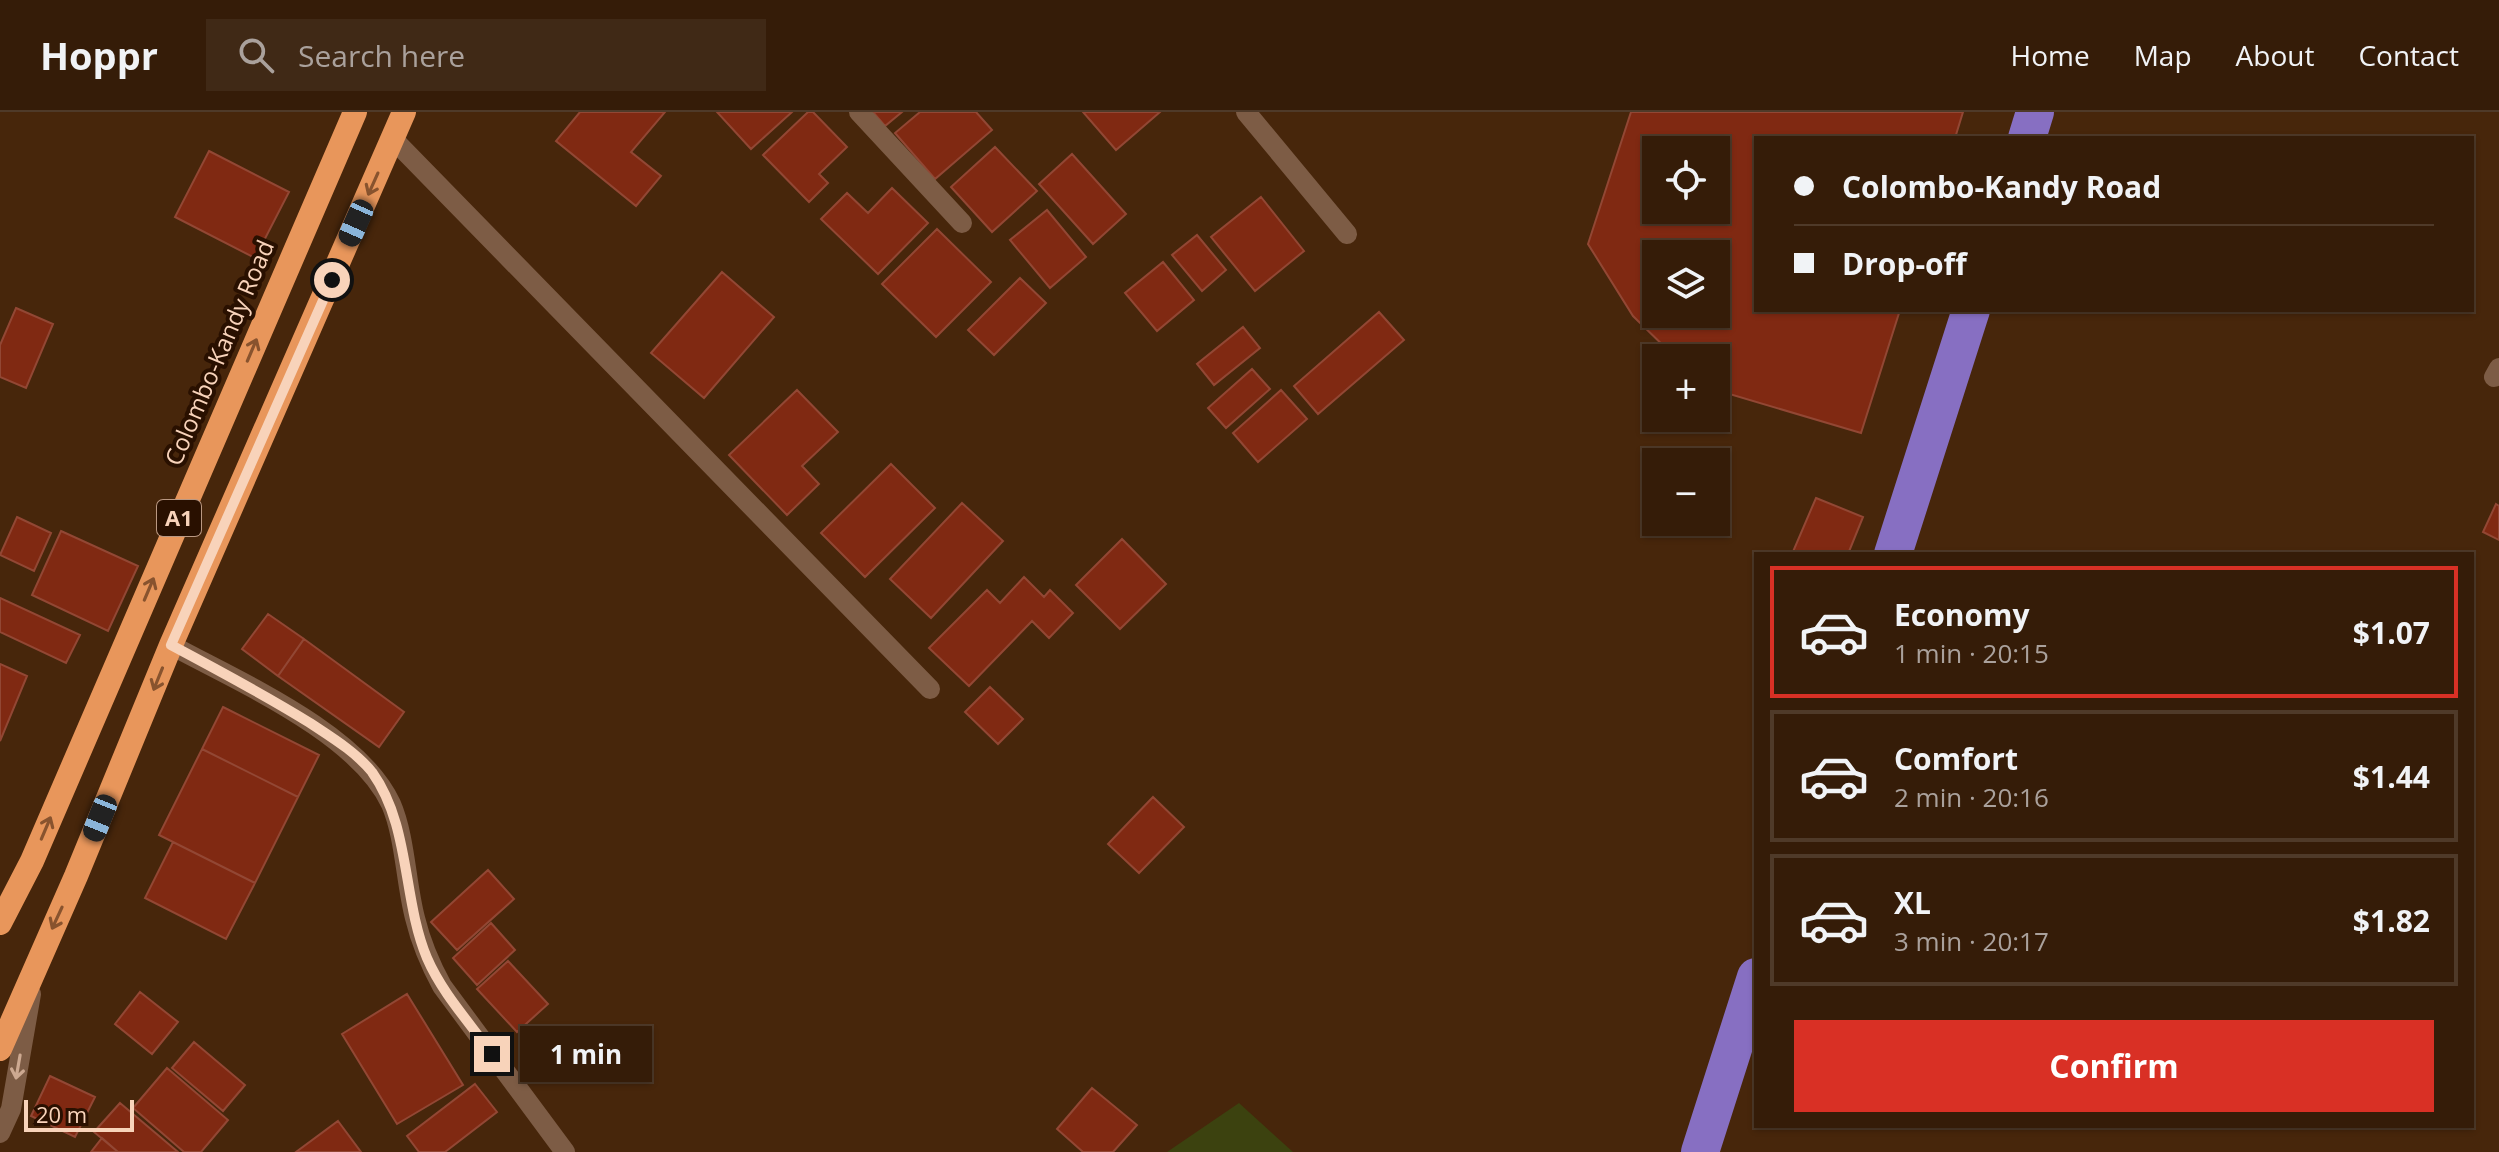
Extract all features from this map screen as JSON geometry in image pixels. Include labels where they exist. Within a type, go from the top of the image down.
[{"type":"highway","name":"Colombo-Kandy Road","points":[[0,923],[32,861],[355,112]]},
{"type":"highway","name":"A1","points":[[0,1049],[76,876],[171,645],[404,112]]},
{"type":"street","points":[[859,112],[962,223]]},
{"type":"street","points":[[1246,112],[1347,234]]},
{"type":"street","points":[[393,139],[930,689]]},
{"type":"street","points":[[171,645],[277,702],[340,743],[370,770],[392,806],[415,918],[427,958],[442,986],[565,1152]]},
{"type":"street","points":[[0,1133],[11,1109],[36,962]]},
{"type":"green space","points":[[1239,1103],[1293,1152],[1167,1152]]},
{"type":"building","points":[[580,112],[665,112],[631,152],[661,176],[636,206],[556,141]]},
{"type":"building","points":[[717,112],[792,112],[751,149]]},
{"type":"building","points":[[808,112],[813,112],[847,147],[819,174],[828,183],[809,202],[763,155]]},
{"type":"building","points":[[873,112],[902,112],[885,126]]},
{"type":"building","points":[[920,112],[976,112],[992,130],[935,179],[895,133]]},
{"type":"building","points":[[1083,112],[1160,112],[1116,150]]},
{"type":"building","points":[[1631,112],[1963,112],[1956,136],[1754,136],[1754,312],[1899,312],[1861,433],[1730,394],[1730,344],[1662,344],[1645,328],[1730,328],[1730,240],[1642,240],[1642,325],[1633,316],[1588,244]]},
{"type":"building","points":[[995,147],[1037,191],[992,232],[951,187]]},
{"type":"building","points":[[209,151],[289,192],[255,258],[175,217]]},
{"type":"building","points":[[1072,154],[1126,214],[1093,244],[1039,184]]},
{"type":"building","points":[[892,188],[928,223],[878,274],[821,219],[847,193],[868,213]]},
{"type":"building","points":[[1261,197],[1304,251],[1255,291],[1211,237]]},
{"type":"building","points":[[1047,210],[1086,257],[1050,288],[1010,240]]},
{"type":"building","points":[[937,229],[991,282],[936,337],[882,284]]},
{"type":"building","points":[[1197,235],[1226,270],[1202,291],[1172,255]]},
{"type":"building","points":[[1163,262],[1194,300],[1157,331],[1125,293]]},
{"type":"building","points":[[722,272],[774,317],[704,398],[651,353]]},
{"type":"building","points":[[1020,278],[1046,303],[994,355],[968,330]]},
{"type":"building","points":[[16,308],[53,324],[26,388],[0,377],[0,345]]},
{"type":"building","points":[[1379,312],[1404,340],[1318,414],[1294,386]]},
{"type":"building","points":[[1243,327],[1260,348],[1214,385],[1197,364]]},
{"type":"building","points":[[1252,369],[1270,389],[1226,428],[1208,408]]},
{"type":"building","points":[[797,390],[838,432],[802,466],[819,484],[787,515],[729,455]]},
{"type":"building","points":[[1281,390],[1307,419],[1258,462],[1233,433]]},
{"type":"building","points":[[891,464],[935,508],[865,577],[821,533]]},
{"type":"building","points":[[1816,498],[1863,517],[1849,552],[1793,552]]},
{"type":"building","points":[[962,503],[1003,541],[931,618],[890,579]]},
{"type":"building","points":[[2496,504],[2499,506],[2499,540],[2483,532]]},
{"type":"building","points":[[17,517],[51,533],[34,571],[0,555]]},
{"type":"building","points":[[61,531],[138,566],[108,631],[32,595]]},
{"type":"building","points":[[1122,539],[1166,584],[1120,629],[1076,585]]},
{"type":"building","points":[[1024,577],[1044,597],[1050,590],[1073,613],[1049,638],[1032,621],[969,686],[929,648],[987,590],[1000,603]]},
{"type":"building","points":[[0,598],[80,635],[66,663],[0,632]]},
{"type":"building","points":[[268,614],[304,639],[278,676],[242,649]]},
{"type":"building","points":[[304,639],[404,712],[379,747],[278,676]]},
{"type":"building","points":[[0,664],[27,676],[0,741]]},
{"type":"building","points":[[990,687],[1023,719],[998,744],[965,712]]},
{"type":"building","points":[[223,707],[319,755],[298,797],[202,749]]},
{"type":"building","points":[[202,749],[298,797],[255,883],[159,835]]},
{"type":"building","points":[[1153,797],[1184,827],[1139,873],[1108,844]]},
{"type":"building","points":[[173,842],[255,883],[226,939],[145,898]]},
{"type":"building","points":[[488,870],[514,899],[457,950],[431,922]]},
{"type":"building","points":[[491,923],[515,950],[477,985],[453,958]]},
{"type":"building","points":[[508,961],[548,1004],[517,1032],[477,989]]},
{"type":"building","points":[[140,992],[178,1022],[152,1054],[115,1024]]},
{"type":"building","points":[[407,994],[463,1085],[397,1124],[342,1034]]},
{"type":"building","points":[[194,1042],[245,1085],[223,1111],[172,1068]]},
{"type":"building","points":[[167,1068],[228,1120],[201,1152],[184,1152],[133,1108]]},
{"type":"building","points":[[50,1076],[95,1097],[75,1137],[31,1116]]},
{"type":"building","points":[[475,1084],[497,1112],[445,1152],[419,1152],[407,1136]]},
{"type":"building","points":[[1092,1088],[1137,1125],[1113,1152],[1083,1152],[1057,1129]]},
{"type":"building","points":[[120,1103],[178,1152],[118,1152],[94,1132]]},
{"type":"building","points":[[338,1121],[361,1152],[296,1152]]},
{"type":"building","points":[[102,1138],[118,1152],[91,1152]]},
{"type":"waterway","points":[[2028,136],[2035,112]]},
{"type":"waterway","points":[[1894,552],[1970,312]]},
{"type":"waterway","points":[[1700,1152],[1754,983]]},
{"type":"route","points":[[332,280],[171,645],[277,702],[340,743],[370,770],[392,806],[415,918],[427,958],[442,986],[492,1054]]}]
